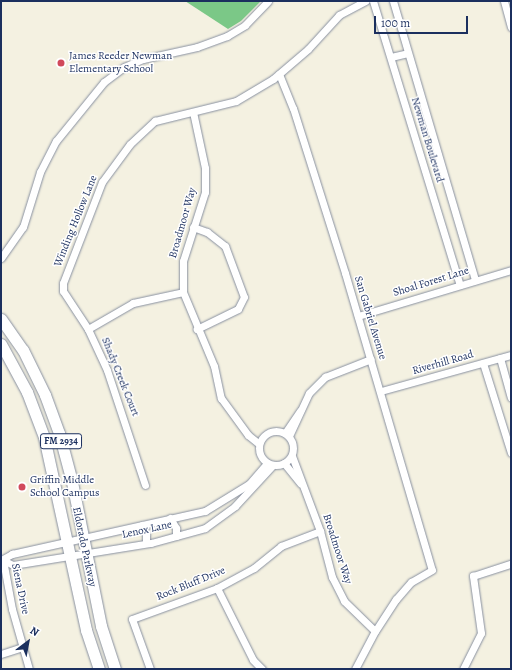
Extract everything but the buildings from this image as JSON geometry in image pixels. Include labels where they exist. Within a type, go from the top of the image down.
[{"type":"main road","name":"Eldorado Parkway","points":[[1,319],[23,350],[45,395],[70,475],[84,552],[101,626],[115,669]]},
{"type":"main road","name":"Eldorado Parkway","points":[[1,344],[27,392],[44,437],[86,630],[99,669]]},
{"type":"street","points":[[1,258],[23,228],[40,172],[56,141],[104,82],[124,67],[143,59],[197,47],[227,36],[245,25],[268,1]]},
{"type":"street","name":"Winding Hollow Lane","points":[[63,283],[102,182],[130,144],[155,121],[236,101],[278,74],[308,49],[339,15],[364,1]]},
{"type":"street","name":"Newman Boulevard","points":[[373,1],[460,285]]},
{"type":"street","name":"Newman Boulevard","points":[[392,1],[475,280]]},
{"type":"street","points":[[504,1],[511,27]]},
{"type":"street","points":[[391,57],[408,53]]},
{"type":"street","name":"San Gabriel Avenue","points":[[278,74],[294,108],[381,391],[432,570],[411,582],[396,599],[375,631]]},
{"type":"street","name":"Broadmoor Way","points":[[193,112],[205,168],[205,192],[183,260],[183,292],[197,329],[214,366],[221,398],[240,424],[260,442]]},
{"type":"street","points":[[193,226],[207,232],[224,246],[244,297],[238,309],[197,329]]},
{"type":"street","name":"Shoal Forest Lane","points":[[358,316],[511,270]]},
{"type":"street","name":"Shady Creek Court","points":[[63,283],[64,291],[88,329],[125,420],[145,485]]},
{"type":"street","points":[[88,329],[132,304],[183,292]]},
{"type":"street","name":"Riverhill Road","points":[[381,391],[511,355]]},
{"type":"street","points":[[500,358],[511,398]]},
{"type":"street","points":[[287,434],[302,410],[309,393],[325,377],[371,360]]},
{"type":"street","points":[[483,363],[511,453]]},
{"type":"street","points":[[269,432],[287,434],[294,445],[292,456],[284,463],[270,464],[260,455],[260,442],[269,432]]},
{"type":"street","name":"Broadmoor Way","points":[[292,456],[320,531],[332,577],[344,601],[375,631]]},
{"type":"street","name":"Broadmoor Way","points":[[284,463],[303,486]]},
{"type":"street","name":"Lenox Lane","points":[[2,560],[12,554],[205,511],[249,484],[270,464]]},
{"type":"street","name":"Lenox Lane","points":[[2,560],[13,565],[70,554],[146,543],[204,528],[235,506],[270,464]]},
{"type":"street","points":[[170,518],[176,528],[176,536]]},
{"type":"street","points":[[142,525],[146,534],[146,543]]},
{"type":"street","name":"Rock Bluff Drive","points":[[150,669],[132,620],[217,588],[254,568],[281,546],[320,531]]},
{"type":"street","name":"Siena Drive","points":[[2,560],[29,669]]},
{"type":"street","points":[[463,669],[481,633],[473,576],[511,564]]},
{"type":"street","points":[[217,588],[253,660],[262,669]]},
{"type":"street","points":[[355,669],[375,631]]},
{"type":"street","points":[[1,654],[23,647]]},
{"type":"green space","points":[[185,1],[261,1],[241,21],[228,29]]},
{"type":"place","name":"James Reeder Newman Elementary School","points":[[61,63]]},
{"type":"place","name":"Griffin Middle School Campus","points":[[22,487]]}]
